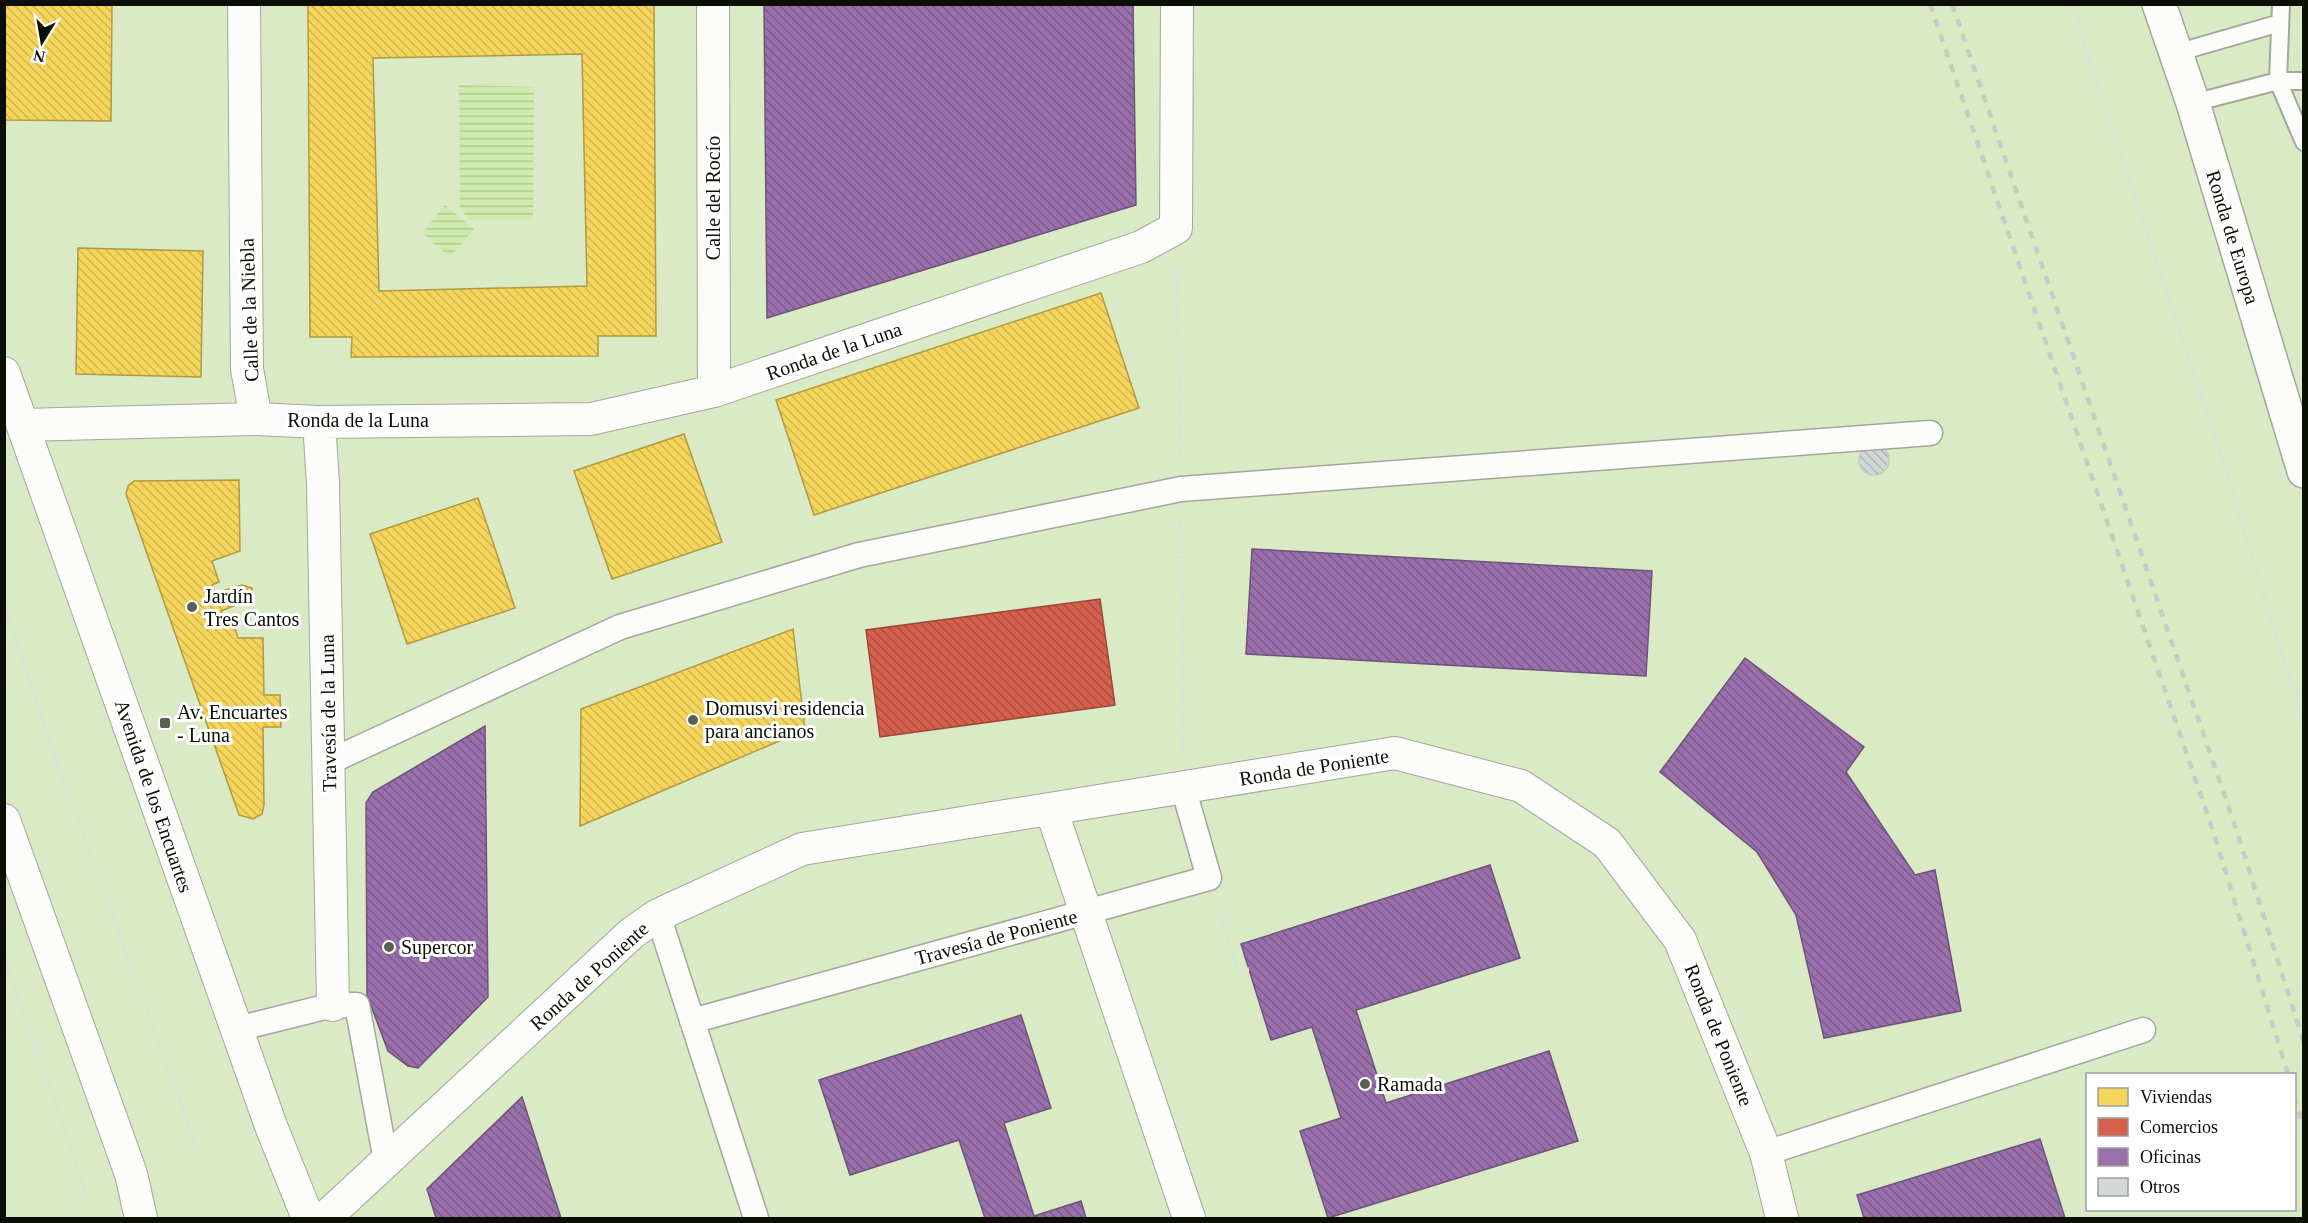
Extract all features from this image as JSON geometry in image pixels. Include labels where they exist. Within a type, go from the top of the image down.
[{"type":"street","name":"Calle de la Niebla","points":[[244,4],[247,369],[256,419]]},
{"type":"street","name":"Calle del Rocío","points":[[713,4],[714,391]]},
{"type":"street","name":"Ronda de la Luna","points":[[256,419],[319,422],[591,420],[714,391],[1141,247],[1176,228],[1177,4]]},
{"type":"street","name":"Ronda de Europa","points":[[2159,4],[2193,103],[2304,471]]},
{"type":"street","name":"Avenida de los Encuartes","points":[[4,372],[237,1029],[308,1218]]},
{"type":"street","points":[[23,425],[256,419]]},
{"type":"street","name":"Travesía de la Luna","points":[[319,422],[323,483],[333,1005]]},
{"type":"street","points":[[328,762],[620,627],[882,550],[1181,489],[1930,433]]},
{"type":"street","name":"Ronda de Poniente","points":[[325,1218],[632,933],[658,915],[802,849],[1395,753],[1521,786],[1607,843],[1680,940],[1766,1152],[1782,1218]]},
{"type":"street","points":[[1183,787],[1209,878]]},
{"type":"street","points":[[1051,809],[1189,1218]]},
{"type":"street","points":[[4,820],[131,1174],[141,1218]]},
{"type":"street","name":"Travesía de Poniente","points":[[692,1021],[1209,878]]},
{"type":"street","points":[[658,915],[756,1218]]},
{"type":"street","points":[[237,1029],[333,1005],[357,1005],[386,1161]]},
{"type":"street","points":[[1766,1152],[2143,1030]]},
{"type":"lane","points":[[2281,4],[2278,81],[2301,141],[2304,142]]},
{"type":"lane","points":[[2176,53],[2280,23]]},
{"type":"lane","points":[[2193,103],[2278,81],[2304,81]]},
{"type":"path","points":[[2073,4],[2098,94],[2210,418],[2304,726]]},
{"type":"path","points":[[4,605],[56,760],[198,1151]]},
{"type":"path","points":[[1209,878],[1238,972],[1249,969]]},
{"type":"path","points":[[4,956],[86,1189],[68,1218]]},
{"type":"shaded area","points":[[5,5],[2303,5],[2303,1218],[5,1218]]},
{"type":"shaded area","points":[[459,85],[534,87],[533,219],[469,220],[460,208]]},
{"type":"shaded area","points":[[445,205],[474,229],[450,257],[422,233]]},
{"type":"building: Viviendas","points":[[4,4],[112,4],[111,121],[4,120]]},
{"type":"building: Viviendas","points":[[308,4],[654,4],[656,336],[598,336],[598,356],[351,357],[352,337],[310,337]],"holes":[[[582,54],[587,286],[379,291],[373,58]]]},
{"type":"building: Viviendas","points":[[78,248],[203,251],[201,377],[76,374]]},
{"type":"building: Viviendas","points":[[1101,293],[1139,408],[814,515],[776,400]]},
{"type":"building: Viviendas","points":[[684,434],[722,542],[612,579],[574,471]]},
{"type":"building: Viviendas","points":[[239,480],[240,551],[212,561],[219,582],[212,585],[216,593],[242,585],[252,588],[251,599],[221,611],[225,620],[232,618],[238,638],[263,638],[264,695],[280,695],[281,727],[263,727],[264,805],[262,814],[253,819],[239,815],[126,494],[128,486],[134,481]]},
{"type":"building: Viviendas","points":[[478,498],[515,608],[407,644],[370,534]]},
{"type":"building: Viviendas","name":"Domusvi residencia para ancianos","points":[[793,629],[805,730],[580,826],[581,709]]},
{"type":"building: Comercios","points":[[1100,599],[1115,705],[880,737],[866,630]]},
{"type":"building: Oficinas","points":[[764,4],[1133,4],[1136,205],[767,318]]},
{"type":"building: Oficinas","points":[[1252,549],[1652,571],[1646,676],[1246,654]]},
{"type":"building: Oficinas","points":[[1745,658],[1864,747],[1846,772],[1915,875],[1935,870],[1961,1011],[1824,1038],[1796,915],[1757,852],[1660,772]]},
{"type":"building: Oficinas","points":[[485,726],[488,997],[418,1068],[408,1066],[388,1051],[367,995],[366,803],[373,792]]},
{"type":"building: Oficinas","points":[[1490,865],[1520,958],[1356,1010],[1386,1103],[1549,1051],[1578,1141],[1328,1218],[1300,1131],[1341,1118],[1312,1027],[1271,1040],[1241,944]]},
{"type":"building: Oficinas","points":[[1021,1015],[1051,1108],[1004,1123],[1034,1216],[1081,1201],[1086,1218],[985,1218],[959,1140],[850,1175],[819,1080]]},
{"type":"building: Oficinas","points":[[522,1097],[561,1218],[436,1218],[427,1189]]},
{"type":"building: Oficinas","points":[[2040,1139],[2065,1218],[1864,1218],[1857,1195]]},
{"type":"building: Otros","points":[[1874,445],[1885,449],[1889,460],[1885,471],[1874,475],[1863,471],[1859,460],[1863,449]]},
{"type":"railway","points":[[1930,4],[2212,828],[2288,1073]]},
{"type":"railway","points":[[1952,4],[2234,823],[2304,1043]]},
{"type":"railway","points":[[2296,1103],[2304,1129]]},
{"type":"place","name":"Jardín Tres Cantos","points":[[192,607]]},
{"type":"place","name":"Domusvi residencia para ancianos","points":[[693,720]]},
{"type":"place","name":"Av. Encuartes - Luna","points":[[165,723]]},
{"type":"place","name":"Supercor","points":[[389,947]]},
{"type":"place","name":"Ramada","points":[[1365,1084]]}]
